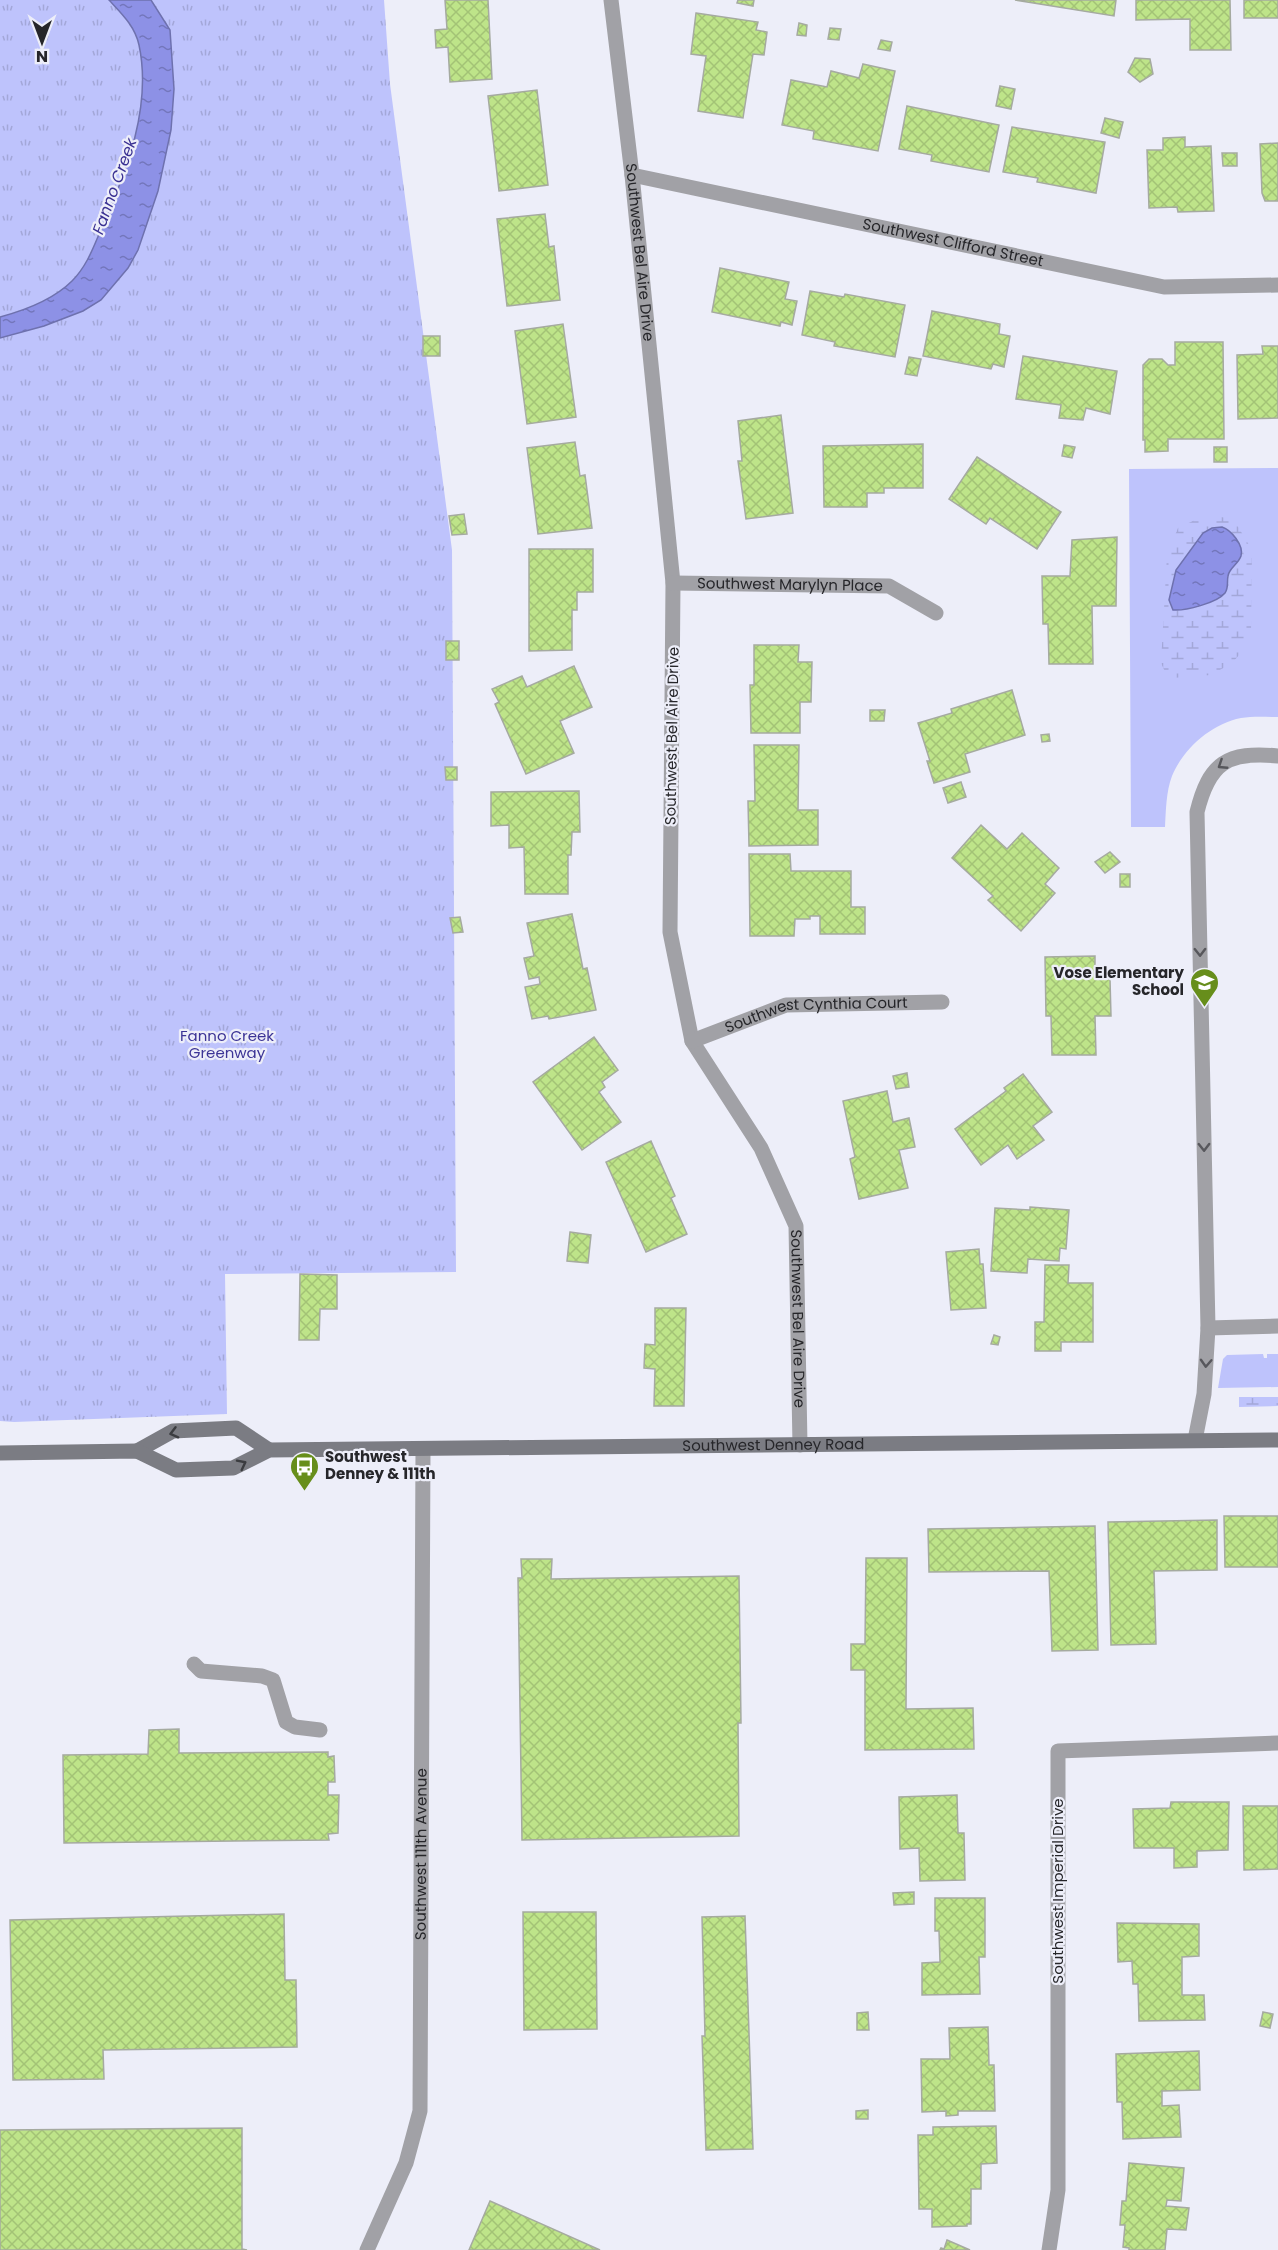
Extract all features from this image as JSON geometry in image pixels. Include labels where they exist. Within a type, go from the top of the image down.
[{"type":"street","name":"Southwest Bel Aire Drive","points":[[611,0],[632,175],[673,583],[670,932],[692,1041],[760,1148],[796,1226],[800,1445]]},
{"type":"street","name":"Southwest Clifford Street","points":[[632,175],[1164,287],[1278,285]]},
{"type":"street","name":"Southwest Marylyn Place","points":[[673,583],[889,586],[936,613]]},
{"type":"street","points":[[1195,1440],[1204,1394],[1208,1328],[1197,812],[1203,788],[1212,772],[1229,760],[1255,754],[1278,756]]},
{"type":"street","name":"Southwest Cynthia Court","points":[[692,1041],[786,1005],[942,1002]]},
{"type":"street","points":[[1208,1328],[1278,1326]]},
{"type":"street","name":"Southwest Denney Road","points":[[137,1451],[173,1431],[236,1428],[269,1450]]},
{"type":"street","name":"Southwest Denney Road","points":[[0,1453],[137,1451],[176,1470],[233,1468],[269,1450],[1278,1440]]},
{"type":"street","name":"Southwest 111th Avenue","points":[[367,2250],[406,2163],[420,2111],[423,1449]]},
{"type":"street","points":[[194,1664],[201,1671],[262,1676],[273,1680],[286,1722],[295,1727],[320,1730]]},
{"type":"street","name":"Southwest Imperial Drive","points":[[1049,2250],[1058,2190],[1058,1751],[1278,1743]]},
{"type":"green space","name":"Fanno Creek Greenway","points":[[0,0],[384,0],[390,84],[452,550],[456,1272],[225,1274],[227,1414],[0,1421]]},
{"type":"green space","points":[[1278,468],[1278,717],[1241,718],[1230,721],[1199,739],[1183,756],[1172,776],[1167,795],[1165,827],[1131,827],[1129,469]]},
{"type":"green space","points":[[1214,516],[1227,518],[1237,525],[1252,550],[1251,632],[1248,645],[1232,663],[1211,675],[1172,678],[1167,676],[1161,663],[1167,555],[1178,528],[1195,520]]},
{"type":"green space","points":[[1263,1354],[1264,1358],[1267,1358],[1267,1354],[1278,1354],[1278,1387],[1218,1388],[1223,1359],[1227,1355]]},
{"type":"green space","points":[[1239,1397],[1278,1397],[1278,1406],[1239,1407]]},
{"type":"water","points":[[109,0],[151,0],[170,30],[174,89],[171,130],[158,191],[138,250],[128,268],[101,300],[83,311],[44,326],[0,338],[0,317],[48,299],[72,281],[86,262],[121,182],[140,114],[142,68],[137,38],[127,20]]},
{"type":"water","points":[[1222,527],[1236,538],[1241,547],[1241,556],[1231,569],[1225,593],[1200,606],[1173,610],[1169,600],[1176,570],[1203,533],[1212,528]]},
{"type":"building","points":[[445,0],[488,0],[492,79],[450,82],[448,47],[436,48],[435,30],[447,29]]},
{"type":"building","points":[[738,0],[754,0],[753,6],[737,3]]},
{"type":"building","points":[[1015,0],[1116,0],[1114,16]]},
{"type":"building","points":[[1136,0],[1230,0],[1231,50],[1190,50],[1190,19],[1136,20]]},
{"type":"building","points":[[1244,0],[1278,0],[1278,18],[1244,18]]},
{"type":"building","points":[[696,13],[758,22],[756,30],[767,32],[764,55],[753,54],[743,118],[698,111],[706,56],[691,54]]},
{"type":"building","points":[[799,23],[807,25],[806,36],[797,35]]},
{"type":"building","points":[[830,28],[841,29],[839,40],[828,39]]},
{"type":"building","points":[[881,40],[892,42],[890,51],[878,49]]},
{"type":"building","points":[[1135,58],[1150,59],[1153,74],[1140,82],[1128,72]]},
{"type":"building","points":[[863,64],[895,71],[878,151],[813,139],[814,131],[782,125],[791,80],[827,87],[831,71],[859,78]]},
{"type":"building","points":[[1000,86],[1015,89],[1011,109],[996,106]]},
{"type":"building","points":[[537,90],[548,185],[499,191],[488,96]]},
{"type":"building","points":[[907,106],[999,125],[989,172],[931,161],[932,155],[899,149]]},
{"type":"building","points":[[1105,118],[1123,122],[1119,138],[1101,133]]},
{"type":"building","points":[[1012,127],[1105,142],[1096,193],[1037,182],[1038,178],[1003,172]]},
{"type":"building","points":[[1185,137],[1185,147],[1211,146],[1214,211],[1178,212],[1177,207],[1149,208],[1147,150],[1163,150],[1163,138]]},
{"type":"building","points":[[1278,143],[1278,201],[1265,201],[1262,193],[1260,144]]},
{"type":"building","points":[[1222,153],[1237,153],[1237,166],[1223,166]]},
{"type":"building","points":[[545,214],[549,247],[554,246],[560,300],[507,306],[497,219]]},
{"type":"building","points":[[720,268],[789,282],[785,299],[797,301],[792,325],[781,322],[780,326],[712,312]]},
{"type":"building","points":[[810,291],[844,297],[845,294],[905,305],[895,357],[834,346],[835,342],[802,335]]},
{"type":"building","points":[[932,311],[1000,324],[999,334],[1010,336],[1004,367],[993,364],[991,369],[923,356]]},
{"type":"building","points":[[563,324],[576,417],[527,424],[515,331]]},
{"type":"building","points":[[423,336],[440,336],[440,356],[423,356]]},
{"type":"building","points":[[1175,342],[1223,342],[1224,439],[1168,439],[1168,451],[1145,452],[1143,365],[1149,359],[1162,359],[1168,365],[1175,365]]},
{"type":"building","points":[[1262,346],[1278,346],[1278,418],[1238,419],[1237,355],[1263,354]]},
{"type":"building","points":[[1023,356],[1117,371],[1110,414],[1086,408],[1083,420],[1059,418],[1061,405],[1016,399]]},
{"type":"building","points":[[909,357],[921,359],[917,376],[905,374]]},
{"type":"building","points":[[781,415],[793,513],[746,519],[738,461],[742,461],[738,421]]},
{"type":"building","points":[[575,442],[580,476],[585,475],[592,528],[538,534],[527,448]]},
{"type":"building","points":[[923,444],[923,488],[884,488],[884,493],[867,493],[867,507],[824,507],[823,446]]},
{"type":"building","points":[[1064,445],[1075,447],[1072,458],[1062,456]]},
{"type":"building","points":[[1214,447],[1227,447],[1227,462],[1214,462]]},
{"type":"building","points":[[977,457],[1061,512],[1037,549],[990,518],[986,524],[949,499]]},
{"type":"building","points":[[464,514],[467,534],[452,535],[449,516]]},
{"type":"building","points":[[1117,537],[1116,606],[1092,606],[1093,664],[1049,664],[1048,624],[1043,624],[1042,576],[1070,576],[1072,540]]},
{"type":"building","points":[[529,549],[593,549],[593,592],[577,592],[577,610],[572,610],[572,650],[529,651]]},
{"type":"building","points":[[446,641],[459,641],[459,660],[446,660]]},
{"type":"building","points":[[754,645],[799,645],[798,662],[812,662],[811,702],[800,702],[800,733],[751,733],[750,685],[754,685]]},
{"type":"building","points":[[574,666],[592,707],[560,721],[574,753],[526,774],[495,704],[499,702],[492,689],[522,676],[527,687]]},
{"type":"building","points":[[1012,690],[1025,735],[965,754],[970,772],[934,783],[927,761],[930,761],[918,723],[952,713],[951,709]]},
{"type":"building","points":[[870,710],[885,710],[884,721],[870,721]]},
{"type":"building","points":[[1049,734],[1050,741],[1042,742],[1041,735]]},
{"type":"building","points":[[754,745],[799,745],[798,810],[818,810],[818,845],[749,846],[748,801],[755,801]]},
{"type":"building","points":[[445,767],[457,767],[457,780],[446,780]]},
{"type":"building","points":[[961,782],[966,797],[948,803],[943,788]]},
{"type":"building","points":[[579,791],[580,832],[572,832],[571,855],[568,855],[568,894],[525,894],[524,847],[509,848],[509,825],[491,826],[491,792]]},
{"type":"building","points":[[981,825],[1007,849],[1022,833],[1059,868],[1045,884],[1055,893],[1021,931],[988,900],[993,896],[952,858]]},
{"type":"building","points":[[1110,852],[1120,862],[1105,873],[1095,862]]},
{"type":"building","points":[[749,854],[790,854],[791,871],[851,871],[851,907],[865,907],[865,934],[820,934],[820,916],[810,916],[810,919],[795,919],[794,936],[750,936]]},
{"type":"building","points":[[1120,874],[1130,874],[1130,887],[1120,887]]},
{"type":"building","points":[[572,914],[583,969],[587,968],[596,1010],[549,1019],[548,1016],[532,1019],[525,987],[540,984],[539,977],[529,979],[524,958],[534,956],[527,923]]},
{"type":"building","points":[[460,917],[463,932],[453,933],[450,918]]},
{"type":"building","points":[[1095,956],[1095,979],[1110,979],[1111,1016],[1095,1016],[1096,1055],[1052,1055],[1051,1016],[1046,1016],[1045,957]]},
{"type":"building","points":[[594,1037],[618,1070],[602,1082],[605,1087],[599,1092],[621,1122],[582,1150],[533,1082]]},
{"type":"building","points":[[907,1073],[909,1087],[896,1089],[893,1076]]},
{"type":"building","points":[[1023,1074],[1052,1112],[1033,1126],[1044,1140],[1017,1159],[1008,1145],[981,1165],[955,1129],[1006,1091],[1004,1088]]},
{"type":"building","points":[[887,1091],[893,1122],[909,1118],[915,1147],[899,1150],[908,1188],[859,1199],[850,1159],[855,1157],[843,1101]]},
{"type":"building","points":[[651,1141],[675,1196],[671,1198],[687,1234],[646,1252],[606,1162]]},
{"type":"building","points":[[1030,1207],[1069,1210],[1066,1249],[1060,1248],[1059,1261],[1028,1259],[1027,1273],[991,1271],[995,1208],[1030,1210]]},
{"type":"building","points":[[570,1232],[591,1235],[588,1263],[567,1261]]},
{"type":"building","points":[[979,1249],[980,1264],[983,1264],[986,1308],[951,1310],[946,1252]]},
{"type":"building","points":[[1045,1265],[1069,1265],[1068,1283],[1093,1283],[1093,1342],[1061,1342],[1061,1351],[1035,1351],[1035,1322],[1044,1322]]},
{"type":"building","points":[[300,1274],[337,1275],[337,1309],[320,1309],[319,1340],[299,1340]]},
{"type":"building","points":[[655,1308],[686,1308],[684,1406],[654,1406],[655,1369],[644,1368],[645,1344],[655,1345]]},
{"type":"building","points":[[994,1335],[1000,1337],[998,1345],[991,1344]]},
{"type":"building","points":[[1224,1516],[1278,1516],[1278,1567],[1225,1567]]},
{"type":"building","points":[[1217,1520],[1217,1570],[1154,1571],[1156,1644],[1111,1645],[1108,1522]]},
{"type":"building","points":[[1095,1526],[1098,1650],[1052,1651],[1049,1571],[929,1572],[928,1529]]},
{"type":"building","points":[[866,1558],[907,1558],[906,1709],[973,1708],[974,1749],[865,1750],[865,1670],[851,1670],[851,1644],[865,1644]]},
{"type":"building","points":[[521,1559],[552,1559],[551,1579],[739,1576],[741,1723],[738,1723],[739,1836],[522,1840],[518,1578],[522,1578]]},
{"type":"building","points":[[179,1729],[179,1753],[328,1752],[328,1757],[334,1756],[335,1782],[328,1782],[328,1795],[339,1795],[338,1833],[328,1834],[329,1840],[64,1843],[63,1755],[148,1754],[149,1730]]},
{"type":"building","points":[[957,1795],[958,1833],[964,1833],[965,1880],[920,1881],[919,1848],[900,1849],[899,1797]]},
{"type":"building","points":[[1171,1802],[1229,1802],[1228,1850],[1197,1851],[1197,1867],[1174,1868],[1174,1848],[1134,1848],[1133,1809],[1170,1808]]},
{"type":"building","points":[[1243,1806],[1278,1806],[1278,1869],[1244,1870]]},
{"type":"building","points":[[914,1892],[914,1904],[894,1905],[893,1893]]},
{"type":"building","points":[[935,1898],[985,1898],[985,1957],[979,1957],[980,1994],[922,1995],[922,1963],[940,1962],[939,1931],[935,1931]]},
{"type":"building","points":[[523,1912],[596,1912],[597,2029],[524,2030]]},
{"type":"building","points":[[284,1914],[285,1980],[296,1980],[297,2047],[103,2050],[104,2079],[13,2080],[10,1920]]},
{"type":"building","points":[[745,1916],[753,2149],[706,2150],[702,2036],[705,2036],[702,1917]]},
{"type":"building","points":[[1117,1923],[1199,1924],[1199,1956],[1182,1957],[1182,1995],[1204,1995],[1205,2020],[1139,2021],[1138,1984],[1133,1984],[1132,1961],[1118,1962]]},
{"type":"building","points":[[868,2012],[869,2030],[857,2030],[857,2013]]},
{"type":"building","points":[[1263,2012],[1273,2014],[1270,2028],[1260,2026]]},
{"type":"building","points":[[988,2027],[989,2065],[994,2065],[995,2111],[958,2111],[958,2115],[946,2116],[946,2111],[922,2112],[921,2059],[950,2059],[949,2028]]},
{"type":"building","points":[[1199,2051],[1200,2090],[1162,2091],[1162,2106],[1179,2105],[1181,2137],[1123,2139],[1122,2102],[1117,2102],[1116,2054]]},
{"type":"building","points":[[868,2110],[868,2119],[856,2119],[856,2111]]},
{"type":"building","points":[[996,2126],[997,2163],[981,2164],[981,2189],[971,2189],[971,2224],[932,2227],[932,2209],[919,2209],[918,2135],[933,2135],[933,2127]]},
{"type":"building","points":[[242,2128],[242,2249],[247,2250],[0,2250],[0,2130]]},
{"type":"building","points":[[1129,2163],[1184,2168],[1181,2201],[1167,2200],[1166,2206],[1189,2208],[1186,2230],[1167,2229],[1165,2250],[1129,2250],[1123,2247],[1125,2225],[1120,2225],[1122,2201],[1126,2201]]},
{"type":"building","points":[[490,2201],[600,2250],[469,2250]]},
{"type":"building","points":[[947,2240],[970,2250],[940,2250],[944,2249]]},
{"type":"place","name":"Vose Elementary School","points":[[1205,1008]]},
{"type":"place","name":"Southwest Denney & 111th","points":[[304,1492]]},
{"type":"water label","name":"Fanno Creek","points":[[114,186]]}]
